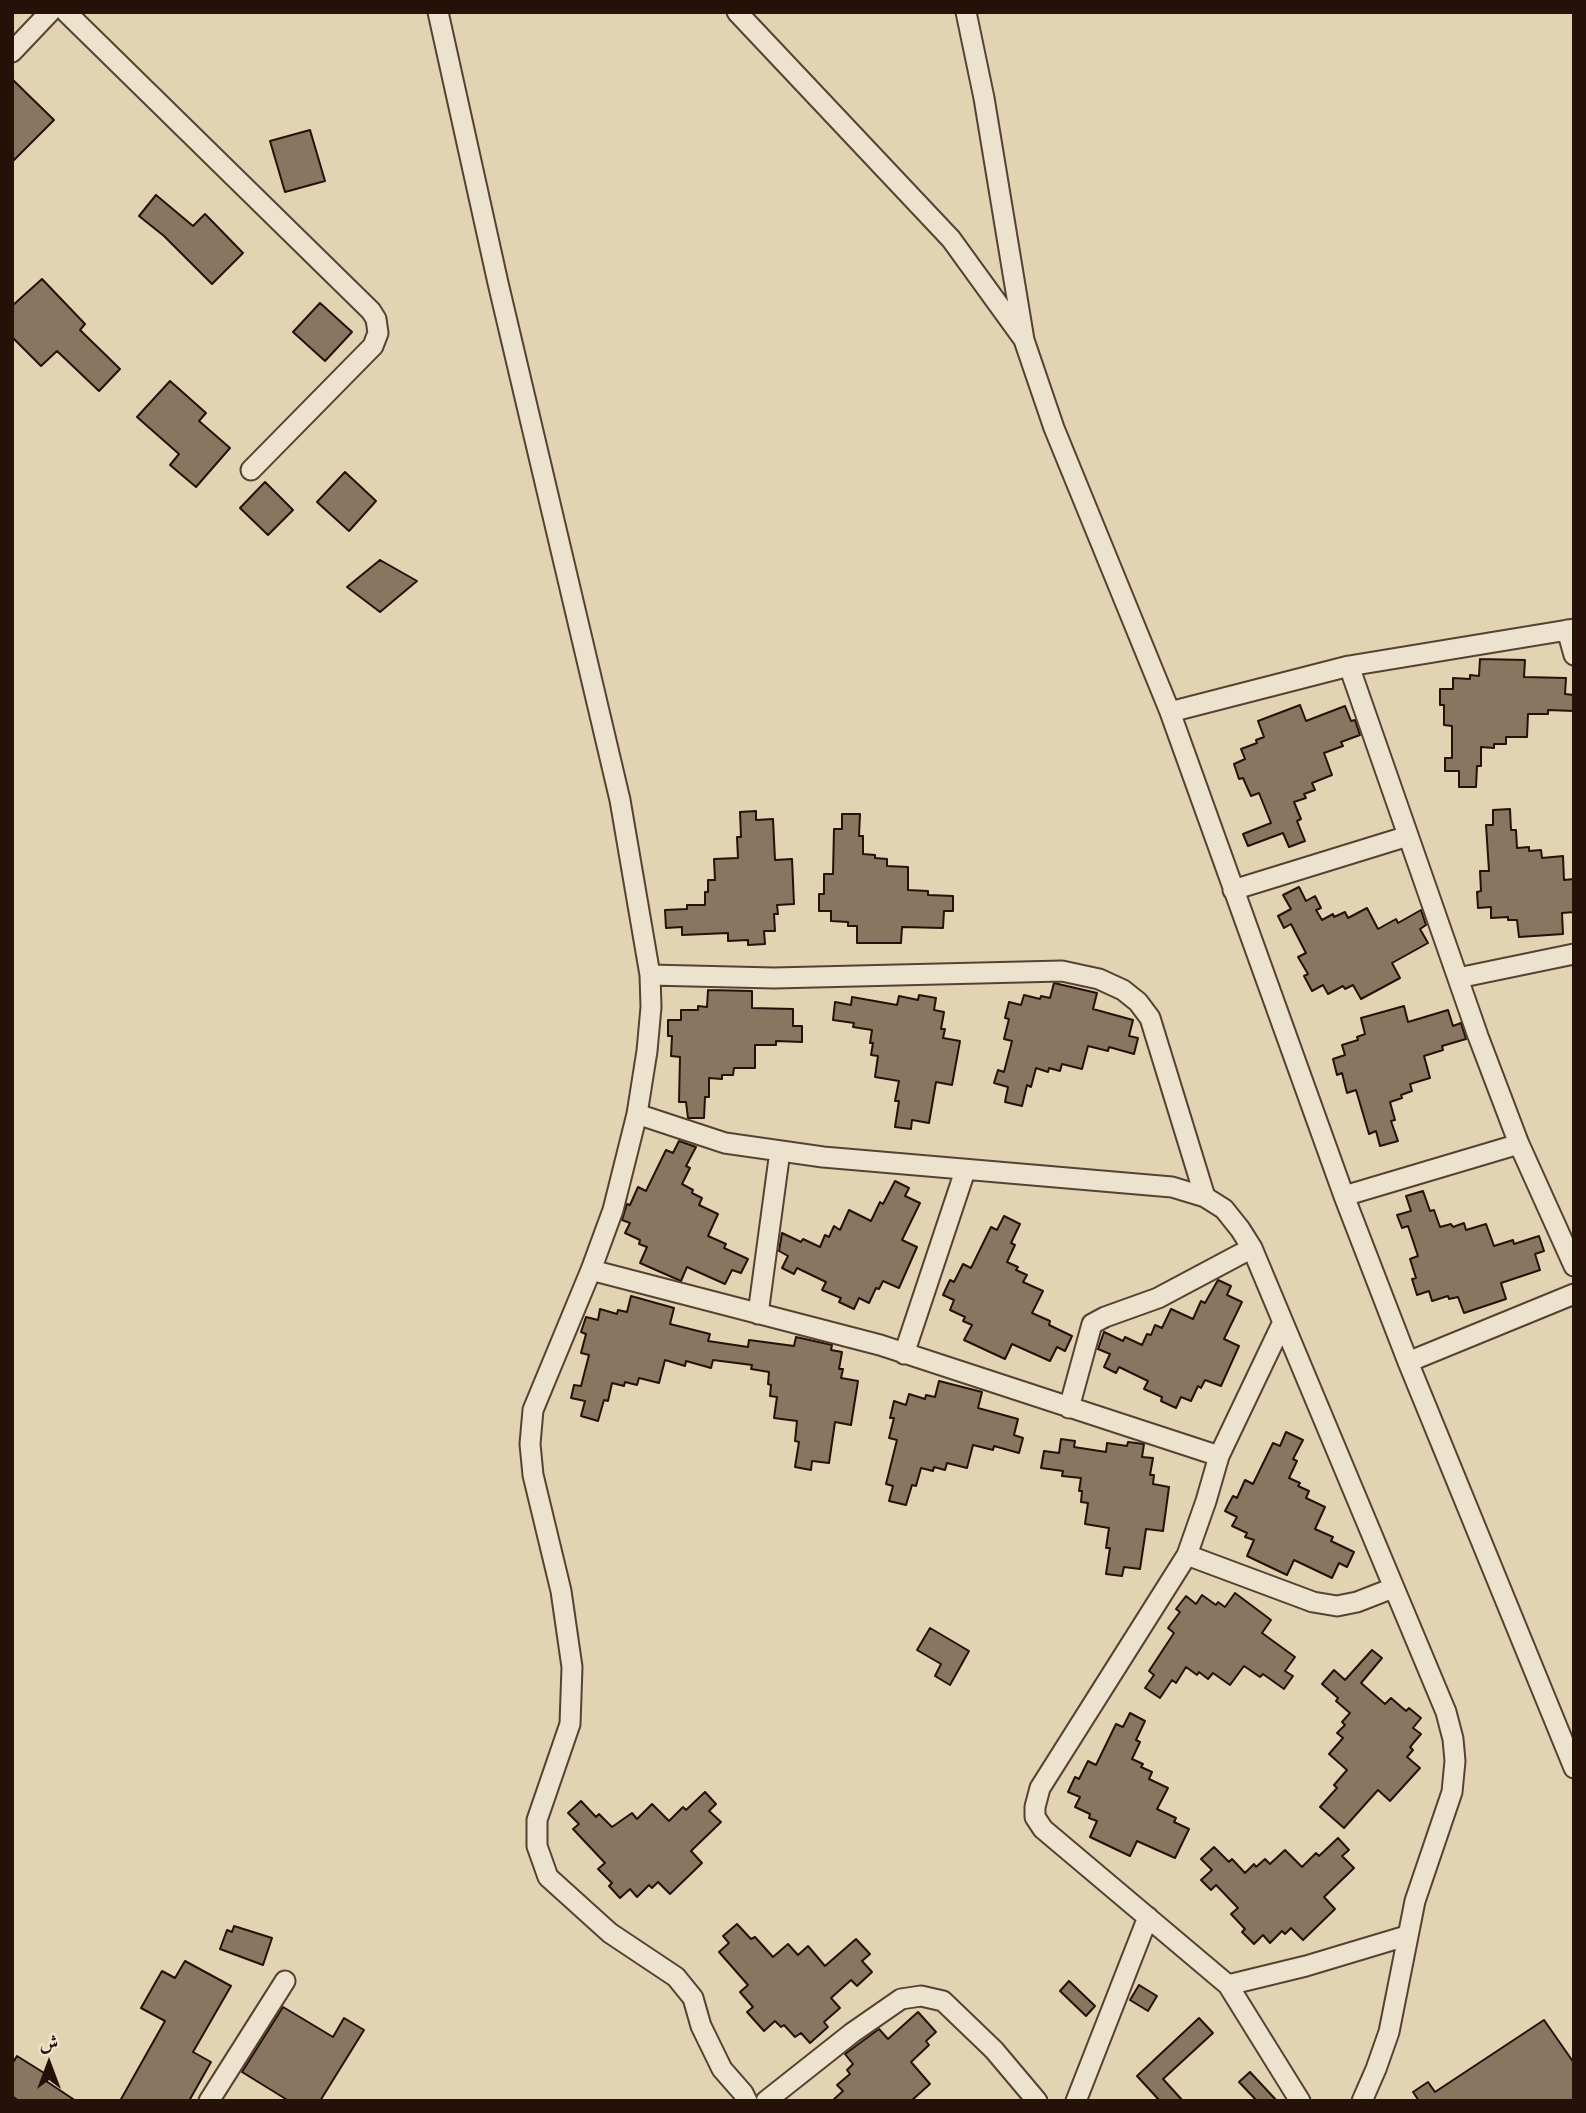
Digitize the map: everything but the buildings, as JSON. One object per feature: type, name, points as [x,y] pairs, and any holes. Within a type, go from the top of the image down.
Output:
[{"type":"street","points":[[12,52],[50,12]]},
{"type":"street","points":[[66,12],[371,311],[376,319],[377,333],[373,346],[251,470]]},
{"type":"street","points":[[439,12],[498,283],[620,800],[650,975],[651,1007],[647,1051],[636,1114],[613,1210],[592,1270],[533,1410],[533,1475],[561,1591],[572,1667],[570,1724],[537,1820],[537,1846],[548,1877],[610,1933],[676,1978],[693,1998],[701,2026],[722,2069],[747,2101]]},
{"type":"street","points":[[737,12],[951,239],[1024,341]]},
{"type":"street","points":[[966,12],[984,98],[1024,341],[1054,428],[1170,712],[1344,1196],[1574,1768]]},
{"type":"street","points":[[1170,712],[1349,666],[1571,629],[1574,655]]},
{"type":"street","points":[[1349,666],[1519,1144],[1574,1266]]},
{"type":"street","points":[[1233,890],[1408,836]]},
{"type":"street","points":[[1458,978],[1574,954]]},
{"type":"street","points":[[650,975],[774,978],[1062,971],[1099,979],[1123,990],[1138,1002],[1150,1018],[1205,1197]]},
{"type":"street","points":[[636,1114],[725,1143],[823,1157],[965,1171],[1172,1187],[1205,1197],[1224,1209],[1252,1248],[1446,1712],[1455,1761],[1452,1793],[1415,1901],[1406,1936],[1389,2032],[1362,2101]]},
{"type":"street","points":[[1344,1196],[1519,1144]]},
{"type":"street","points":[[758,1314],[780,1151]]},
{"type":"street","points":[[904,1354],[965,1171]]},
{"type":"street","points":[[1069,1408],[1092,1324],[1158,1298],[1252,1248]]},
{"type":"street","points":[[592,1270],[904,1354],[1219,1456]]},
{"type":"street","points":[[1409,1362],[1574,1294]]},
{"type":"street","points":[[1282,1324],[1219,1456],[1187,1555],[1040,1788],[1035,1817],[1042,1829],[1228,1985],[1300,2101]]},
{"type":"street","points":[[1187,1555],[1313,1602],[1338,1606],[1357,1602],[1393,1588]]},
{"type":"street","points":[[1076,2101],[1148,1917]]},
{"type":"street","points":[[1228,1985],[1306,1966],[1406,1936]]},
{"type":"street","points":[[209,2101],[285,1981]]},
{"type":"street","points":[[766,2101],[852,2033],[901,1999],[921,1996],[943,2001],[994,2050],[1037,2101]]}]
